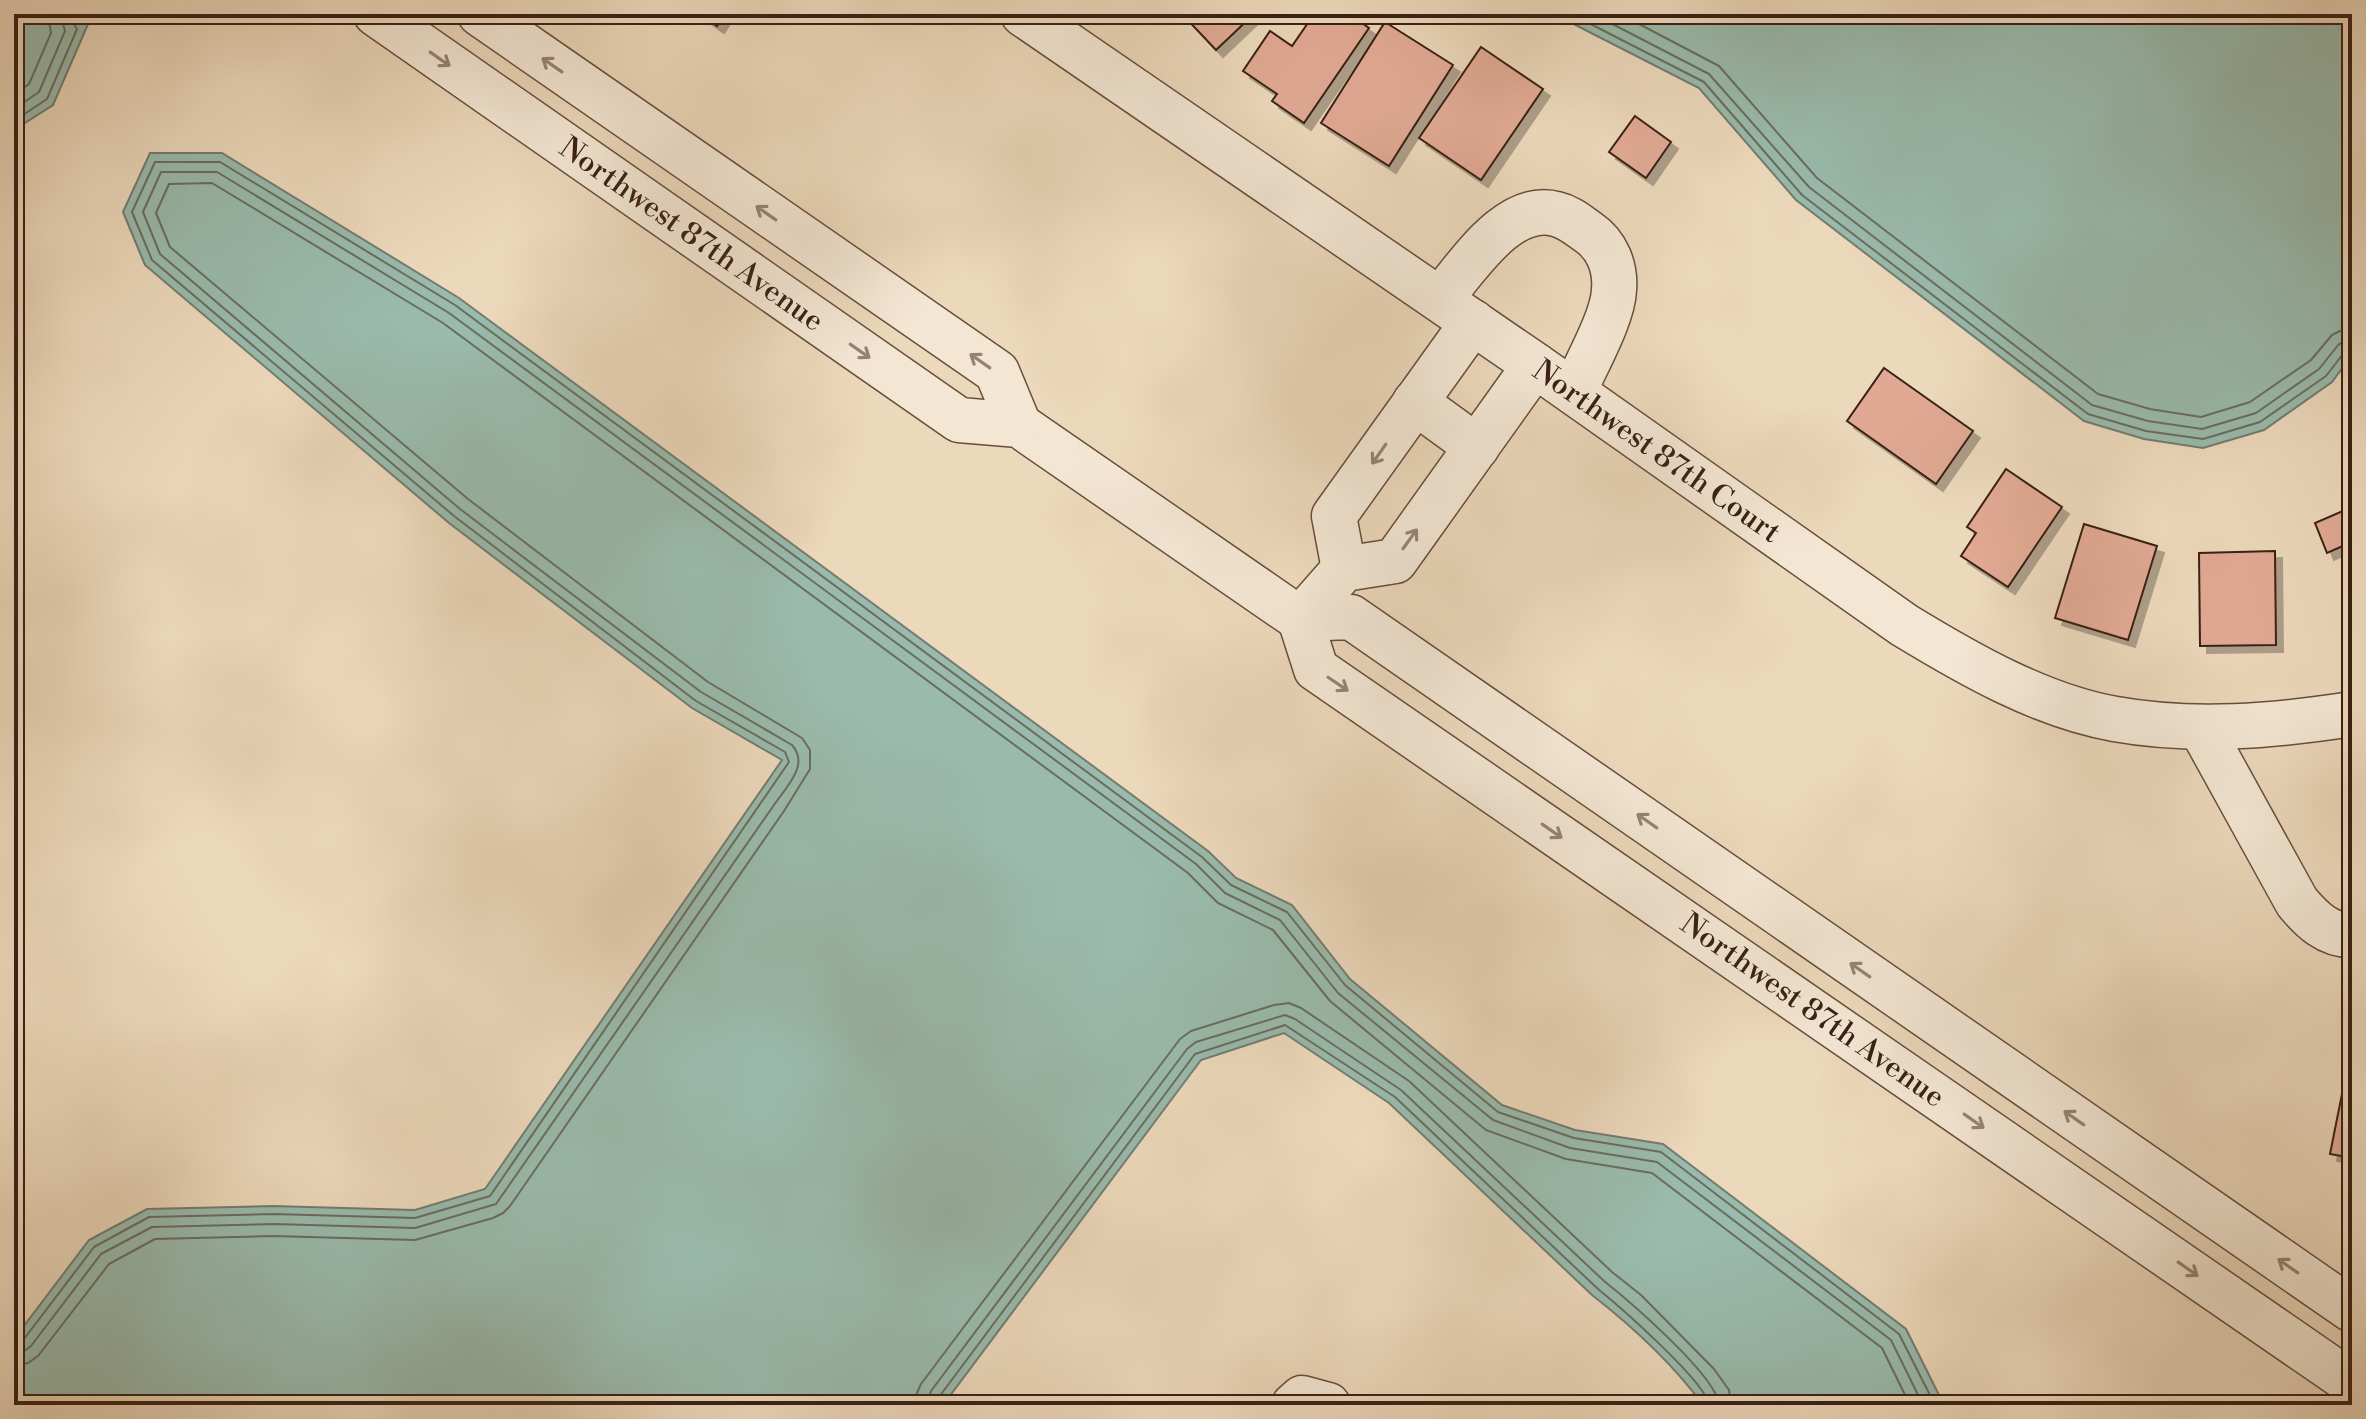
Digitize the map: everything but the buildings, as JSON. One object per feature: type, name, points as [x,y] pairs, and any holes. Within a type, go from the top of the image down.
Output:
[{"type":"street","name":"Northwest 87th Avenue","points":[[376,14],[959,420],[1019,425],[1300,619],[1351,617],[2352,1310]]},
{"type":"street","name":"Northwest 87th Avenue","points":[[480,14],[997,372],[1019,425]]},
{"type":"street","name":"Northwest 87th Court","points":[[1023,14],[1574,392],[1904,625],[1955,656],[2032,693],[2113,719],[2201,728],[2277,724],[2351,714]]},
{"type":"street","points":[[1085,57],[1086,14]]},
{"type":"street","points":[[1344,569],[1334,516],[1415,402],[1456,311],[1499,231],[1519,218],[1538,212],[1556,214],[1573,221],[1594,236],[1607,251],[1613,271],[1614,292],[1607,316],[1574,392]]},
{"type":"street","points":[[1300,619],[1344,569],[1395,561],[1535,365]]},
{"type":"street","points":[[1415,402],[1477,447]]},
{"type":"street","name":"Northwest 87th Avenue","points":[[1300,619],[1316,669],[2352,1383]]},
{"type":"street","points":[[2201,728],[2297,902],[2325,929],[2352,935]]},
{"type":"street","points":[[1294,1405],[1302,1398],[1328,1405]]},
{"type":"water","points":[[14,14],[74,14],[88,24],[53,105],[14,130]]},
{"type":"water","points":[[1554,14],[2352,14],[2352,355],[2332,382],[2264,430],[2203,448],[2144,439],[2084,421],[1796,200],[1699,88]]},
{"type":"water","points":[[150,153],[222,153],[459,298],[1208,851],[1236,878],[1292,905],[1350,979],[1502,1105],[1575,1130],[1663,1144],[1906,1329],[1944,1405],[1703,1405],[1652,1347],[1592,1295],[1389,1103],[1284,1033],[1201,1060],[943,1405],[14,1405],[14,1339],[89,1240],[147,1209],[273,1206],[415,1210],[485,1189],[782,760],[692,708],[449,523],[145,265],[123,212]]}]
